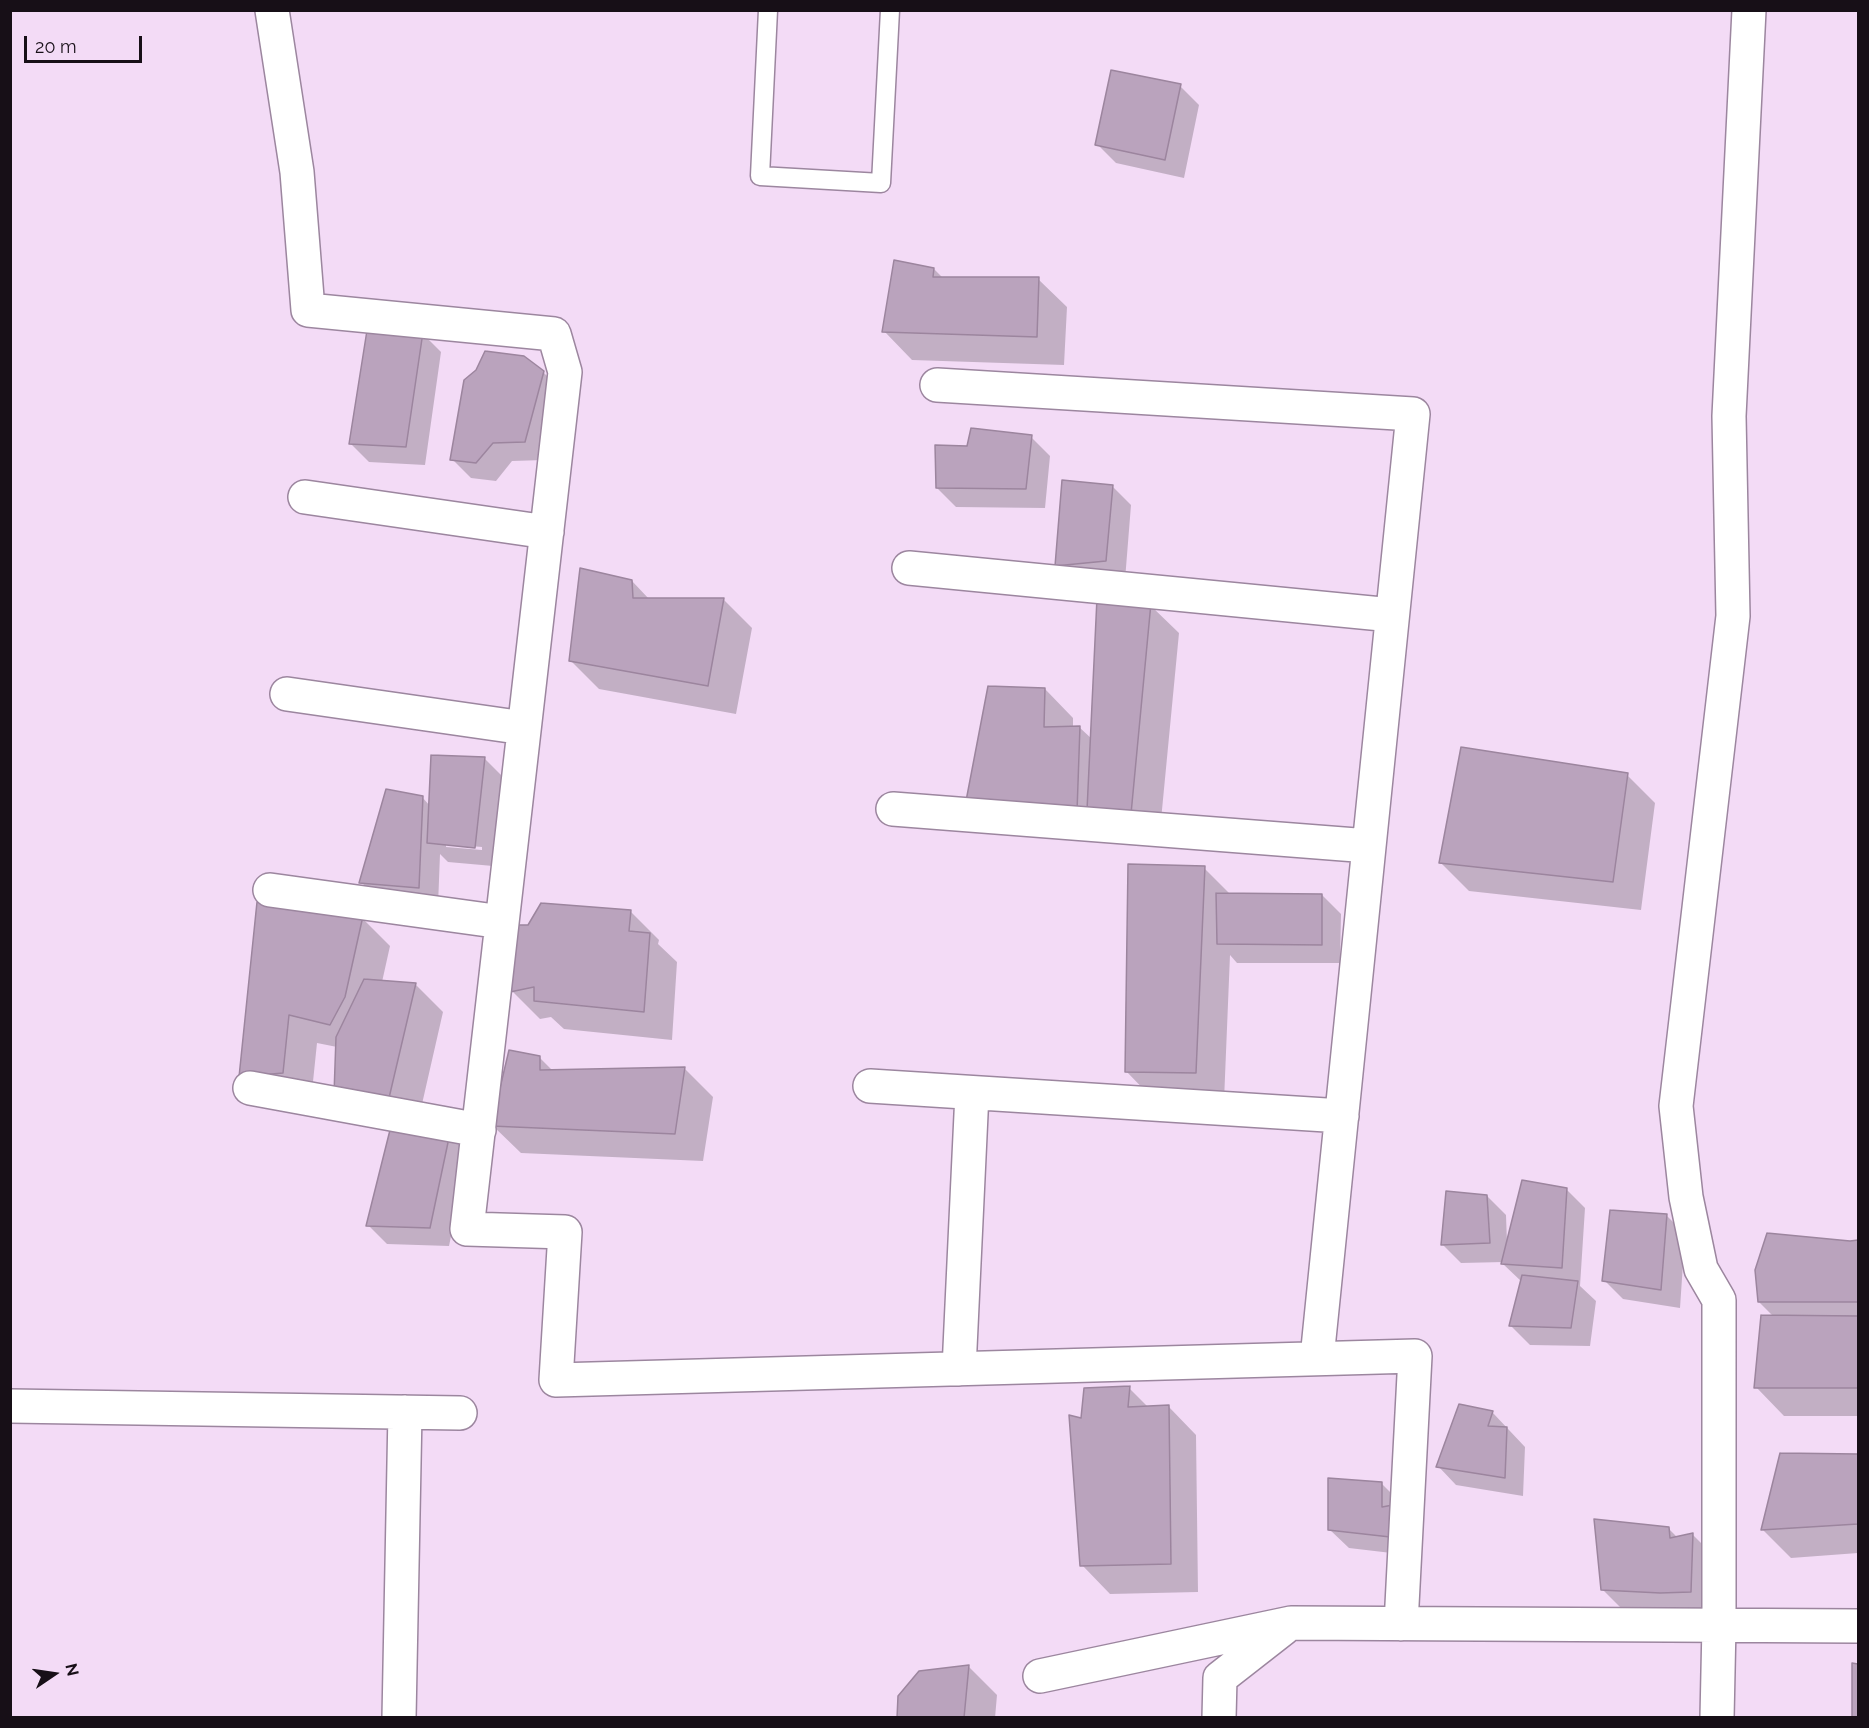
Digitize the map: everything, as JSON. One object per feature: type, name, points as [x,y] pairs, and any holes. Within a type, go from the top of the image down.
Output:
[{"type":"street","points":[[272,10],[297,172],[308,309],[554,334],[565,372],[467,1229],[565,1232],[556,1380],[1415,1356],[1401,1624]]},
{"type":"street","points":[[1717,1718],[1719,1300],[1701,1269],[1686,1197],[1676,1106],[1733,616],[1729,416],[1749,10]]},
{"type":"street","points":[[937,385],[1413,414],[1317,1358]]},
{"type":"street","points":[[305,497],[547,532]]},
{"type":"street","points":[[909,568],[1392,615]]},
{"type":"street","points":[[287,694],[524,728]]},
{"type":"street","points":[[893,809],[1369,846]]},
{"type":"street","points":[[270,890],[502,922]]},
{"type":"street","points":[[870,1086],[1341,1116]]},
{"type":"street","points":[[250,1088],[479,1130]]},
{"type":"street","points":[[959,1369],[972,1093]]},
{"type":"street","points":[[10,1406],[460,1413]]},
{"type":"street","points":[[399,1718],[405,1412]]},
{"type":"street","points":[[1040,1676],[1291,1623],[1858,1626]]},
{"type":"street","points":[[1219,1718],[1220,1678],[1291,1623]]},
{"type":"lane","points":[[768,10],[760,176],[881,183],[890,10]]},
{"type":"building","points":[[1111,70],[1181,84],[1165,160],[1095,145]]},
{"type":"building","points":[[894,260],[934,268],[933,277],[1039,277],[1037,337],[882,332]]},
{"type":"building","points":[[368,324],[423,332],[406,447],[349,444]]},
{"type":"building","points":[[485,351],[524,356],[544,371],[525,442],[493,443],[476,463],[450,460],[464,380],[476,370]]},
{"type":"building","points":[[971,428],[1032,435],[1026,489],[936,488],[935,445],[967,446]]},
{"type":"building","points":[[1062,480],[1113,485],[1106,561],[1055,566]]},
{"type":"building","points":[[580,568],[632,580],[633,598],[724,598],[708,686],[569,661]]},
{"type":"building","points":[[1097,598],[1151,603],[1131,814],[1087,810]]},
{"type":"building","points":[[988,686],[1045,688],[1044,727],[1080,726],[1077,812],[966,801]]},
{"type":"building","points":[[1461,747],[1628,773],[1613,882],[1439,863]]},
{"type":"building","points":[[431,755],[485,757],[475,848],[427,843]]},
{"type":"building","points":[[386,789],[423,796],[419,888],[359,883]]},
{"type":"building","points":[[1128,864],[1205,866],[1196,1073],[1125,1072]]},
{"type":"building","points":[[1216,893],[1322,894],[1322,945],[1217,944]]},
{"type":"building","points":[[257,902],[363,916],[345,997],[330,1025],[289,1015],[283,1073],[239,1077]]},
{"type":"building","points":[[541,903],[631,910],[629,931],[650,933],[644,1012],[534,1001],[534,987],[510,992],[513,925],[528,925]]},
{"type":"building","points":[[364,979],[416,983],[389,1098],[334,1094],[336,1037]]},
{"type":"building","points":[[509,1050],[540,1056],[540,1070],[685,1067],[675,1134],[491,1126]]},
{"type":"building","points":[[391,1126],[450,1133],[430,1228],[366,1226]]},
{"type":"building","points":[[1522,1180],[1567,1188],[1562,1268],[1501,1264]]},
{"type":"building","points":[[1446,1191],[1487,1195],[1490,1243],[1441,1245]]},
{"type":"building","points":[[1610,1210],[1667,1214],[1661,1290],[1602,1281]]},
{"type":"building","points":[[1767,1233],[1858,1240],[1858,1302],[1758,1302],[1755,1270]]},
{"type":"building","points":[[1522,1275],[1578,1281],[1571,1328],[1509,1326]]},
{"type":"building","points":[[1761,1315],[1858,1316],[1858,1388],[1754,1388]]},
{"type":"building","points":[[1130,1386],[1128,1407],[1169,1405],[1171,1564],[1080,1566],[1069,1415],[1081,1418],[1084,1388]]},
{"type":"building","points":[[1459,1404],[1493,1411],[1488,1426],[1507,1427],[1505,1478],[1436,1467]]},
{"type":"building","points":[[1780,1453],[1858,1454],[1858,1524],[1761,1530]]},
{"type":"building","points":[[1328,1478],[1382,1482],[1382,1507],[1398,1504],[1399,1538],[1328,1530]]},
{"type":"building","points":[[1594,1519],[1669,1527],[1670,1538],[1693,1533],[1691,1592],[1601,1590]]},
{"type":"building","points":[[1852,1663],[1858,1664],[1858,1718],[1852,1718]]},
{"type":"building","points":[[969,1665],[964,1718],[897,1718],[898,1696],[919,1671]]}]
